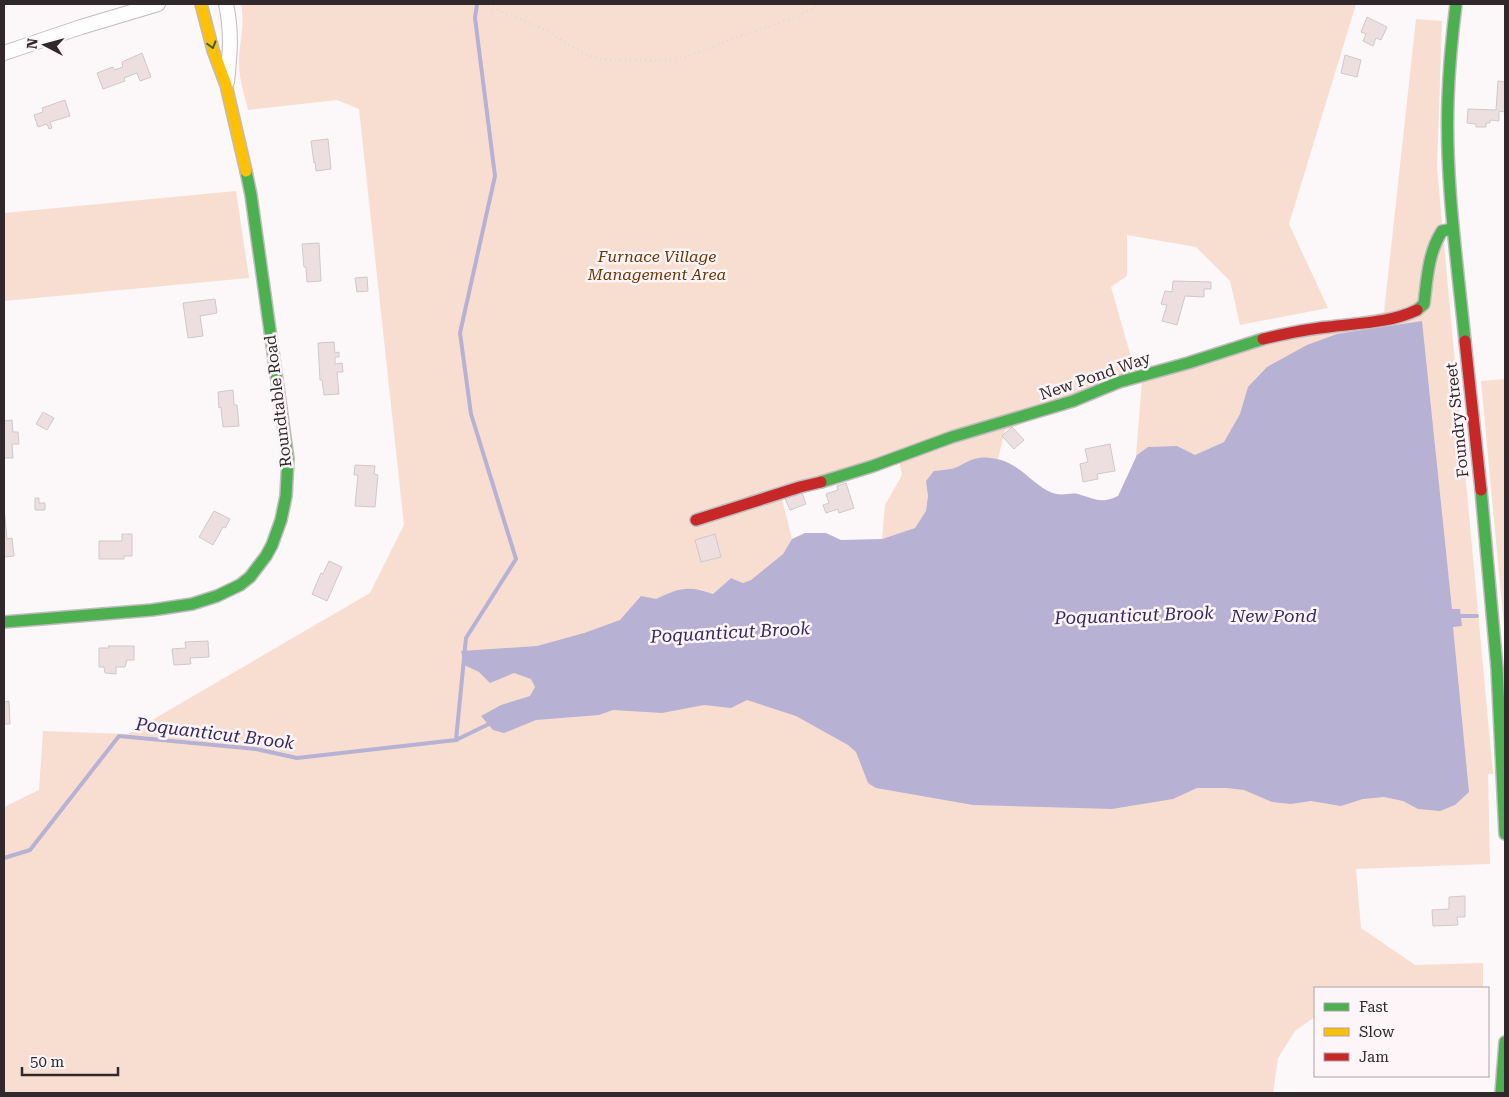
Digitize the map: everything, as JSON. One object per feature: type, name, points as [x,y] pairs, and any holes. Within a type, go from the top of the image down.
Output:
[{"type":"main road","name":"Roundtable Road","points":[[4,622],[157,610],[208,600],[231,591],[244,580],[267,554],[284,510],[288,459],[251,195],[226,86],[213,50],[201,4]]},
{"type":"main road","name":"Foundry Street","points":[[1456,4],[1449,57],[1446,150],[1452,229],[1470,381],[1488,567],[1500,708],[1505,834]]},
{"type":"main road","name":"New Pond Way","points":[[696,520],[800,486],[821,482],[873,466],[952,437],[1073,402],[1120,382],[1264,339],[1316,328],[1407,315],[1418,310],[1424,304],[1430,258],[1436,240],[1442,231],[1452,229]]},
{"type":"main road","points":[[1501,1093],[1505,1042]]},
{"type":"street","points":[[4,53],[158,4]]},
{"type":"street","name":"Roundtable Road","points":[[226,4],[231,32],[231,47],[226,86]]},
{"type":"path","points":[[483,4],[545,30],[586,55],[599,59],[665,61],[686,57],[799,16],[818,4]]},
{"type":"green space","name":"Furnace Village Management Area","points":[[241,4],[1356,4],[1289,224],[1328,308],[1240,325],[1230,281],[1196,247],[1127,235],[1127,276],[1111,287],[1135,371],[1384,312],[1416,19],[1442,21],[1437,168],[1493,774],[1488,774],[1490,864],[1356,869],[1361,928],[1415,965],[1483,963],[1483,987],[1314,987],[1314,1018],[1295,1031],[1278,1058],[1273,1093],[4,1093],[4,807],[39,790],[43,731],[128,734],[370,593],[404,525],[359,109],[337,100],[248,110],[239,72],[242,26]],"holes":[[[1142,381],[1123,616],[984,458],[998,459],[1005,430]],[[899,461],[902,475],[885,505],[882,539],[912,529],[654,671],[699,589],[713,594],[731,578],[743,583],[751,580],[783,554],[792,539],[782,499]]]},
{"type":"green space","points":[[236,191],[249,278],[4,301],[4,213]]},
{"type":"green space","points":[[1505,379],[1505,637],[1481,381]]},
{"type":"water","name":"New Pond","points":[[1422,321],[1452,609],[1460,609],[1462,626],[1453,627],[1469,792],[1455,805],[1440,811],[1418,809],[1403,801],[1384,797],[1363,799],[1341,806],[1311,801],[1291,804],[1272,802],[1244,790],[1197,788],[1173,799],[1112,809],[973,805],[876,788],[868,783],[856,752],[848,745],[796,716],[747,700],[731,708],[704,705],[662,713],[613,710],[599,715],[536,720],[504,733],[493,730],[481,716],[501,705],[530,696],[535,687],[531,679],[514,673],[490,683],[479,672],[464,665],[461,651],[537,646],[584,633],[620,620],[641,596],[656,599],[671,592],[684,589],[697,589],[713,594],[731,578],[743,583],[751,580],[783,554],[792,539],[805,533],[826,533],[841,540],[882,539],[915,528],[926,511],[928,496],[926,481],[934,471],[954,468],[976,458],[997,459],[1011,464],[1053,493],[1078,494],[1098,500],[1107,500],[1118,496],[1137,455],[1148,447],[1177,446],[1195,455],[1224,442],[1240,414],[1248,387],[1267,367],[1307,345],[1337,334]]},
{"type":"building","points":[[1367,17],[1387,27],[1381,40],[1376,38],[1373,46],[1363,41],[1366,34],[1361,32]]},
{"type":"building","points":[[142,53],[151,77],[140,81],[137,73],[124,78],[125,81],[103,89],[97,73],[113,67],[114,70],[123,67],[122,62]]},
{"type":"building","points":[[1345,55],[1361,60],[1357,77],[1341,73]]},
{"type":"building","points":[[1498,81],[1505,82],[1505,112],[1499,111],[1499,121],[1490,120],[1490,123],[1486,123],[1486,127],[1476,127],[1476,124],[1467,123],[1468,109],[1496,110]]},
{"type":"building","points":[[65,100],[70,116],[50,122],[52,128],[49,129],[47,124],[38,127],[34,115],[43,112],[42,108]]},
{"type":"building","points":[[328,139],[331,169],[316,171],[311,141]]},
{"type":"building","points":[[319,243],[321,281],[307,282],[302,244]]},
{"type":"building","points":[[367,277],[368,291],[357,292],[355,278]]},
{"type":"building","points":[[1173,281],[1211,282],[1211,289],[1204,289],[1204,297],[1185,296],[1177,325],[1162,321],[1167,305],[1161,304],[1165,291],[1172,292]]},
{"type":"building","points":[[215,299],[217,313],[200,316],[203,336],[188,338],[183,303]]},
{"type":"building","points":[[334,342],[335,353],[339,352],[339,357],[335,357],[335,364],[342,363],[343,372],[337,372],[339,394],[324,395],[322,380],[320,380],[318,343]]},
{"type":"building","points":[[233,390],[239,426],[223,427],[218,392]]},
{"type":"building","points":[[43,412],[54,418],[47,430],[36,424]]},
{"type":"building","points":[[12,420],[13,432],[18,432],[19,444],[12,444],[13,458],[4,458],[4,421]]},
{"type":"building","points":[[1012,427],[1024,440],[1014,449],[1002,436]]},
{"type":"building","points":[[1110,444],[1115,471],[1097,474],[1098,479],[1083,482],[1080,464],[1088,462],[1085,449]]},
{"type":"building","points":[[355,465],[375,466],[374,474],[378,475],[375,507],[355,506],[358,475],[354,475]]},
{"type":"building","points":[[846,483],[854,508],[839,513],[838,509],[826,513],[823,505],[829,503],[826,494],[838,490],[837,486]]},
{"type":"building","points":[[801,490],[806,504],[790,510],[784,496]]},
{"type":"building","points":[[35,498],[39,498],[39,503],[45,503],[45,510],[35,510]]},
{"type":"building","points":[[4,507],[7,539],[12,538],[14,556],[4,557]]},
{"type":"building","points":[[214,511],[230,519],[213,545],[199,537]]},
{"type":"building","points":[[122,534],[132,534],[132,556],[124,556],[124,559],[99,559],[99,541],[122,541]]},
{"type":"building","points":[[715,534],[721,557],[701,562],[695,540]]},
{"type":"building","points":[[329,561],[342,567],[327,601],[312,594],[321,573],[323,574]]},
{"type":"building","points":[[208,641],[209,657],[190,658],[191,664],[174,665],[172,649],[186,648],[185,642]]},
{"type":"building","points":[[108,646],[134,646],[134,660],[127,660],[125,667],[116,667],[116,674],[105,673],[104,667],[99,667],[99,648],[109,648]]},
{"type":"building","points":[[9,701],[10,724],[4,724],[4,702]]},
{"type":"building","points":[[1465,896],[1465,917],[1457,917],[1458,925],[1433,926],[1432,910],[1449,909],[1449,897]]},
{"type":"waterway","points":[[456,740],[466,638],[516,559],[471,414],[460,333],[495,176],[475,18],[477,4]]},
{"type":"waterway","name":"Poquanticut Brook","points":[[1457,616],[1477,616]]},
{"type":"waterway","name":"Poquanticut Brook","points":[[4,858],[30,850],[119,736],[256,749],[297,758],[456,740],[493,722]]},
{"type":"traffic: fast","points":[[1456,4],[1448,87],[1448,159],[1452,220],[1465,341]]},
{"type":"traffic: fast","points":[[4,622],[152,610],[192,604],[217,596],[240,585],[250,577],[272,545],[281,520],[286,496],[288,459],[246,171]]},
{"type":"traffic: fast","points":[[1417,310],[1424,304],[1429,266],[1437,239],[1442,231],[1452,229]]},
{"type":"traffic: fast","points":[[821,482],[873,466],[952,437],[1073,401],[1119,382],[1188,363],[1263,339]]},
{"type":"traffic: fast","points":[[1481,490],[1497,668],[1505,834]]},
{"type":"traffic: fast","points":[[1501,1093],[1505,1042]]},
{"type":"traffic: slow","points":[[201,4],[213,50],[226,85],[246,171]]},
{"type":"traffic: jam","points":[[1263,339],[1312,329],[1396,318],[1417,310]]},
{"type":"traffic: jam","points":[[1465,341],[1481,490]]},
{"type":"traffic: jam","points":[[696,520],[821,482]]}]
